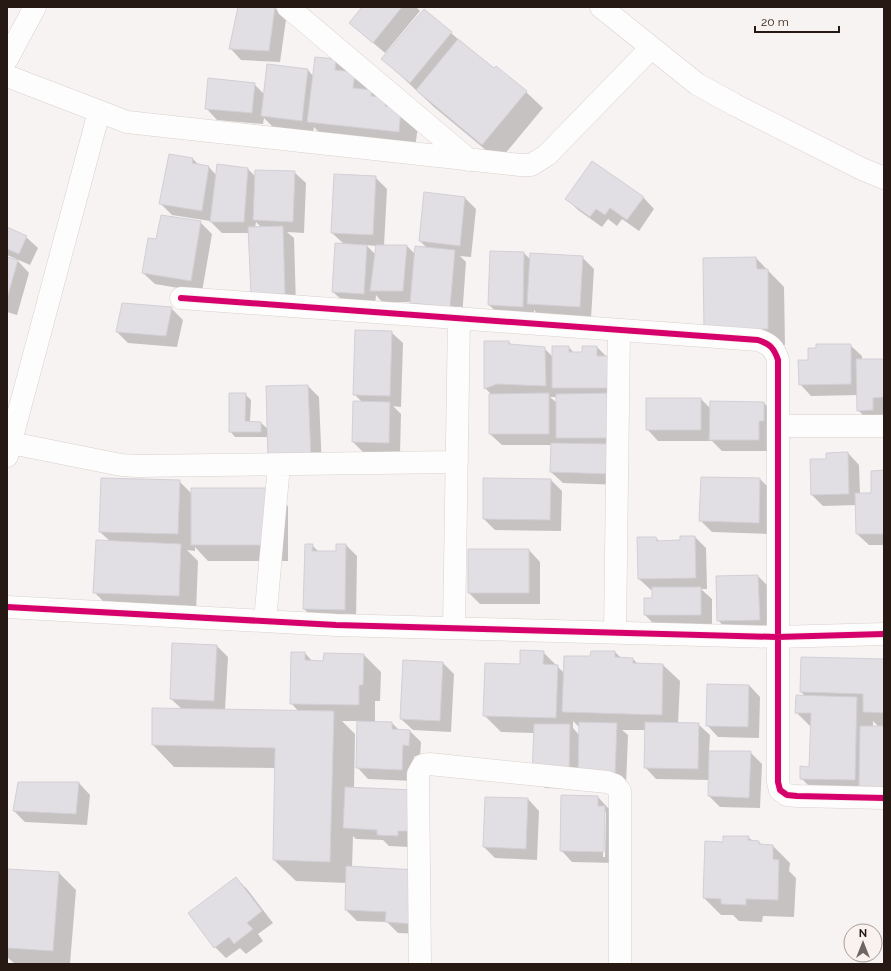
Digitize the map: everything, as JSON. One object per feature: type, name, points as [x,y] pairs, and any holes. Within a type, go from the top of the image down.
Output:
[{"type":"street","points":[[7,60],[35,7]]},
{"type":"street","points":[[288,7],[469,160]]},
{"type":"street","points":[[601,7],[697,84],[735,106],[862,169],[884,178]]},
{"type":"street","points":[[7,76],[127,122],[520,166],[539,161],[651,48]]},
{"type":"street","points":[[99,112],[9,450],[137,466],[457,462]]},
{"type":"street","points":[[180,298],[758,340],[769,344],[775,351],[778,360],[777,637],[778,782],[780,790],[787,795],[796,796],[884,798]]},
{"type":"street","points":[[454,628],[459,318]]},
{"type":"street","points":[[614,632],[619,330]]},
{"type":"street","points":[[778,426],[884,426]]},
{"type":"street","points":[[265,621],[279,464]]},
{"type":"street","points":[[7,607],[336,625],[777,637],[884,634]]},
{"type":"street","points":[[420,964],[418,774],[423,765],[429,764],[607,782],[615,785],[620,792],[620,964]]},
{"type":"building","points":[[238,7],[275,7],[269,51],[229,49]]},
{"type":"building","points":[[362,7],[402,7],[373,43],[349,23]]},
{"type":"building","points":[[424,9],[452,32],[410,83],[381,59]]},
{"type":"building","points":[[458,39],[494,68],[496,66],[527,91],[482,145],[416,90]]},
{"type":"building","points":[[315,57],[336,59],[335,70],[355,72],[353,88],[372,90],[371,96],[386,98],[385,106],[401,108],[399,132],[307,122]]},
{"type":"building","points":[[267,64],[308,69],[302,121],[261,116]]},
{"type":"building","points":[[208,78],[255,83],[252,113],[205,109]]},
{"type":"building","points":[[169,154],[193,158],[192,163],[209,166],[202,211],[159,204]]},
{"type":"building","points":[[592,161],[644,197],[627,220],[610,208],[605,215],[596,209],[590,217],[565,199]]},
{"type":"building","points":[[217,164],[248,168],[244,222],[210,222]]},
{"type":"building","points":[[255,170],[295,171],[293,222],[253,220]]},
{"type":"building","points":[[334,174],[376,176],[373,235],[331,233]]},
{"type":"building","points":[[424,192],[465,197],[460,246],[419,241]]},
{"type":"building","points":[[161,215],[201,221],[191,281],[142,273],[148,238],[156,239]]},
{"type":"building","points":[[283,226],[285,294],[251,295],[248,227]]},
{"type":"building","points":[[7,227],[27,236],[19,254],[7,249]]},
{"type":"building","points":[[335,243],[367,245],[364,294],[332,292]]},
{"type":"building","points":[[376,245],[407,245],[403,291],[370,291]]},
{"type":"building","points":[[415,246],[455,250],[450,307],[410,303]]},
{"type":"building","points":[[490,251],[524,252],[523,307],[488,305]]},
{"type":"building","points":[[530,253],[583,256],[580,307],[527,304]]},
{"type":"building","points":[[7,257],[18,260],[7,299]]},
{"type":"building","points":[[756,257],[757,269],[768,269],[768,329],[704,330],[703,258]]},
{"type":"building","points":[[122,303],[172,307],[166,336],[116,332]]},
{"type":"building","points":[[355,330],[392,331],[390,396],[353,395]]},
{"type":"building","points":[[484,341],[509,341],[509,344],[545,347],[546,386],[497,384],[484,389]]},
{"type":"building","points":[[816,344],[851,344],[851,384],[799,385],[798,360],[808,360],[808,348],[816,348]]},
{"type":"building","points":[[552,346],[569,346],[569,352],[582,352],[582,346],[597,346],[597,356],[614,356],[614,388],[552,388]]},
{"type":"building","points":[[856,359],[884,359],[884,397],[873,398],[873,410],[857,411]]},
{"type":"building","points":[[308,385],[311,459],[268,461],[266,386]]},
{"type":"building","points":[[229,393],[246,393],[245,421],[261,422],[261,432],[229,432]]},
{"type":"building","points":[[549,393],[549,434],[489,434],[489,394]]},
{"type":"building","points":[[612,393],[613,438],[556,438],[556,394]]},
{"type":"building","points":[[646,398],[701,398],[701,430],[646,430]]},
{"type":"building","points":[[353,401],[390,402],[389,443],[352,442]]},
{"type":"building","points":[[710,401],[764,402],[764,421],[759,421],[759,440],[709,440]]},
{"type":"building","points":[[551,443],[611,444],[611,474],[550,472]]},
{"type":"building","points":[[848,452],[849,494],[811,495],[810,459],[826,459],[826,453]]},
{"type":"building","points":[[884,470],[884,534],[856,534],[855,493],[871,493],[871,471]]},
{"type":"building","points":[[701,477],[760,478],[759,523],[699,521]]},
{"type":"building","points":[[101,478],[180,480],[178,534],[99,532]]},
{"type":"building","points":[[483,478],[551,479],[550,520],[483,519]]},
{"type":"building","points":[[191,488],[272,488],[272,545],[191,545]]},
{"type":"building","points":[[680,536],[695,536],[696,578],[638,579],[637,537],[656,537],[657,541],[680,540]]},
{"type":"building","points":[[96,540],[181,544],[179,596],[93,593]]},
{"type":"building","points":[[305,544],[313,544],[312,551],[336,551],[336,544],[346,544],[345,610],[303,609]]},
{"type":"building","points":[[468,549],[529,549],[529,593],[468,593]]},
{"type":"building","points":[[758,575],[760,620],[717,621],[716,576]]},
{"type":"building","points":[[652,587],[701,587],[701,615],[644,615],[644,598],[652,598]]},
{"type":"building","points":[[172,643],[217,645],[214,701],[170,699]]},
{"type":"building","points":[[520,650],[544,651],[543,664],[558,665],[556,718],[483,716],[485,663],[520,664]]},
{"type":"building","points":[[591,651],[615,651],[615,657],[633,658],[633,663],[663,664],[662,715],[562,712],[564,656],[590,656]]},
{"type":"building","points":[[291,652],[305,652],[305,660],[323,661],[324,653],[364,654],[363,685],[359,685],[359,705],[290,704]]},
{"type":"building","points":[[801,657],[884,659],[884,713],[863,712],[863,694],[800,692]]},
{"type":"building","points":[[403,660],[443,662],[440,721],[400,719]]},
{"type":"building","points":[[707,684],[749,685],[748,727],[706,726]]},
{"type":"building","points":[[796,695],[857,697],[855,780],[800,779],[800,766],[809,767],[811,713],[795,713]]},
{"type":"building","points":[[152,708],[334,711],[330,862],[273,860],[275,748],[152,745]]},
{"type":"building","points":[[357,721],[392,722],[392,729],[410,730],[409,746],[403,745],[402,770],[356,768]]},
{"type":"building","points":[[579,722],[617,723],[615,775],[578,773]]},
{"type":"building","points":[[645,722],[699,723],[698,769],[644,768]]},
{"type":"building","points":[[534,724],[570,724],[569,778],[532,777]]},
{"type":"building","points":[[860,726],[884,726],[884,787],[859,786]]},
{"type":"building","points":[[709,751],[751,751],[749,798],[708,796]]},
{"type":"building","points":[[18,782],[79,782],[76,814],[13,811]]},
{"type":"building","points":[[345,787],[413,790],[411,831],[398,831],[398,836],[377,835],[377,830],[343,828]]},
{"type":"building","points":[[561,795],[598,796],[598,806],[605,806],[604,852],[560,851]]},
{"type":"building","points":[[485,797],[528,798],[526,849],[483,847]]},
{"type":"building","points":[[723,836],[749,836],[748,840],[759,841],[759,844],[773,845],[773,859],[779,860],[778,900],[746,899],[746,905],[721,904],[721,899],[703,898],[705,841],[723,842]]},
{"type":"building","points":[[346,866],[417,870],[414,924],[385,922],[386,912],[345,910]]},
{"type":"building","points":[[7,869],[59,872],[53,951],[7,948]]},
{"type":"building","points":[[236,877],[262,911],[247,923],[253,929],[234,944],[229,937],[214,948],[188,913]]},
{"type":"cycle path","points":[[181,298],[758,340],[769,345],[775,352],[778,360],[778,782],[780,790],[787,795],[797,796],[884,798]]},
{"type":"cycle path","points":[[7,607],[336,625],[777,637],[884,634]]}]
